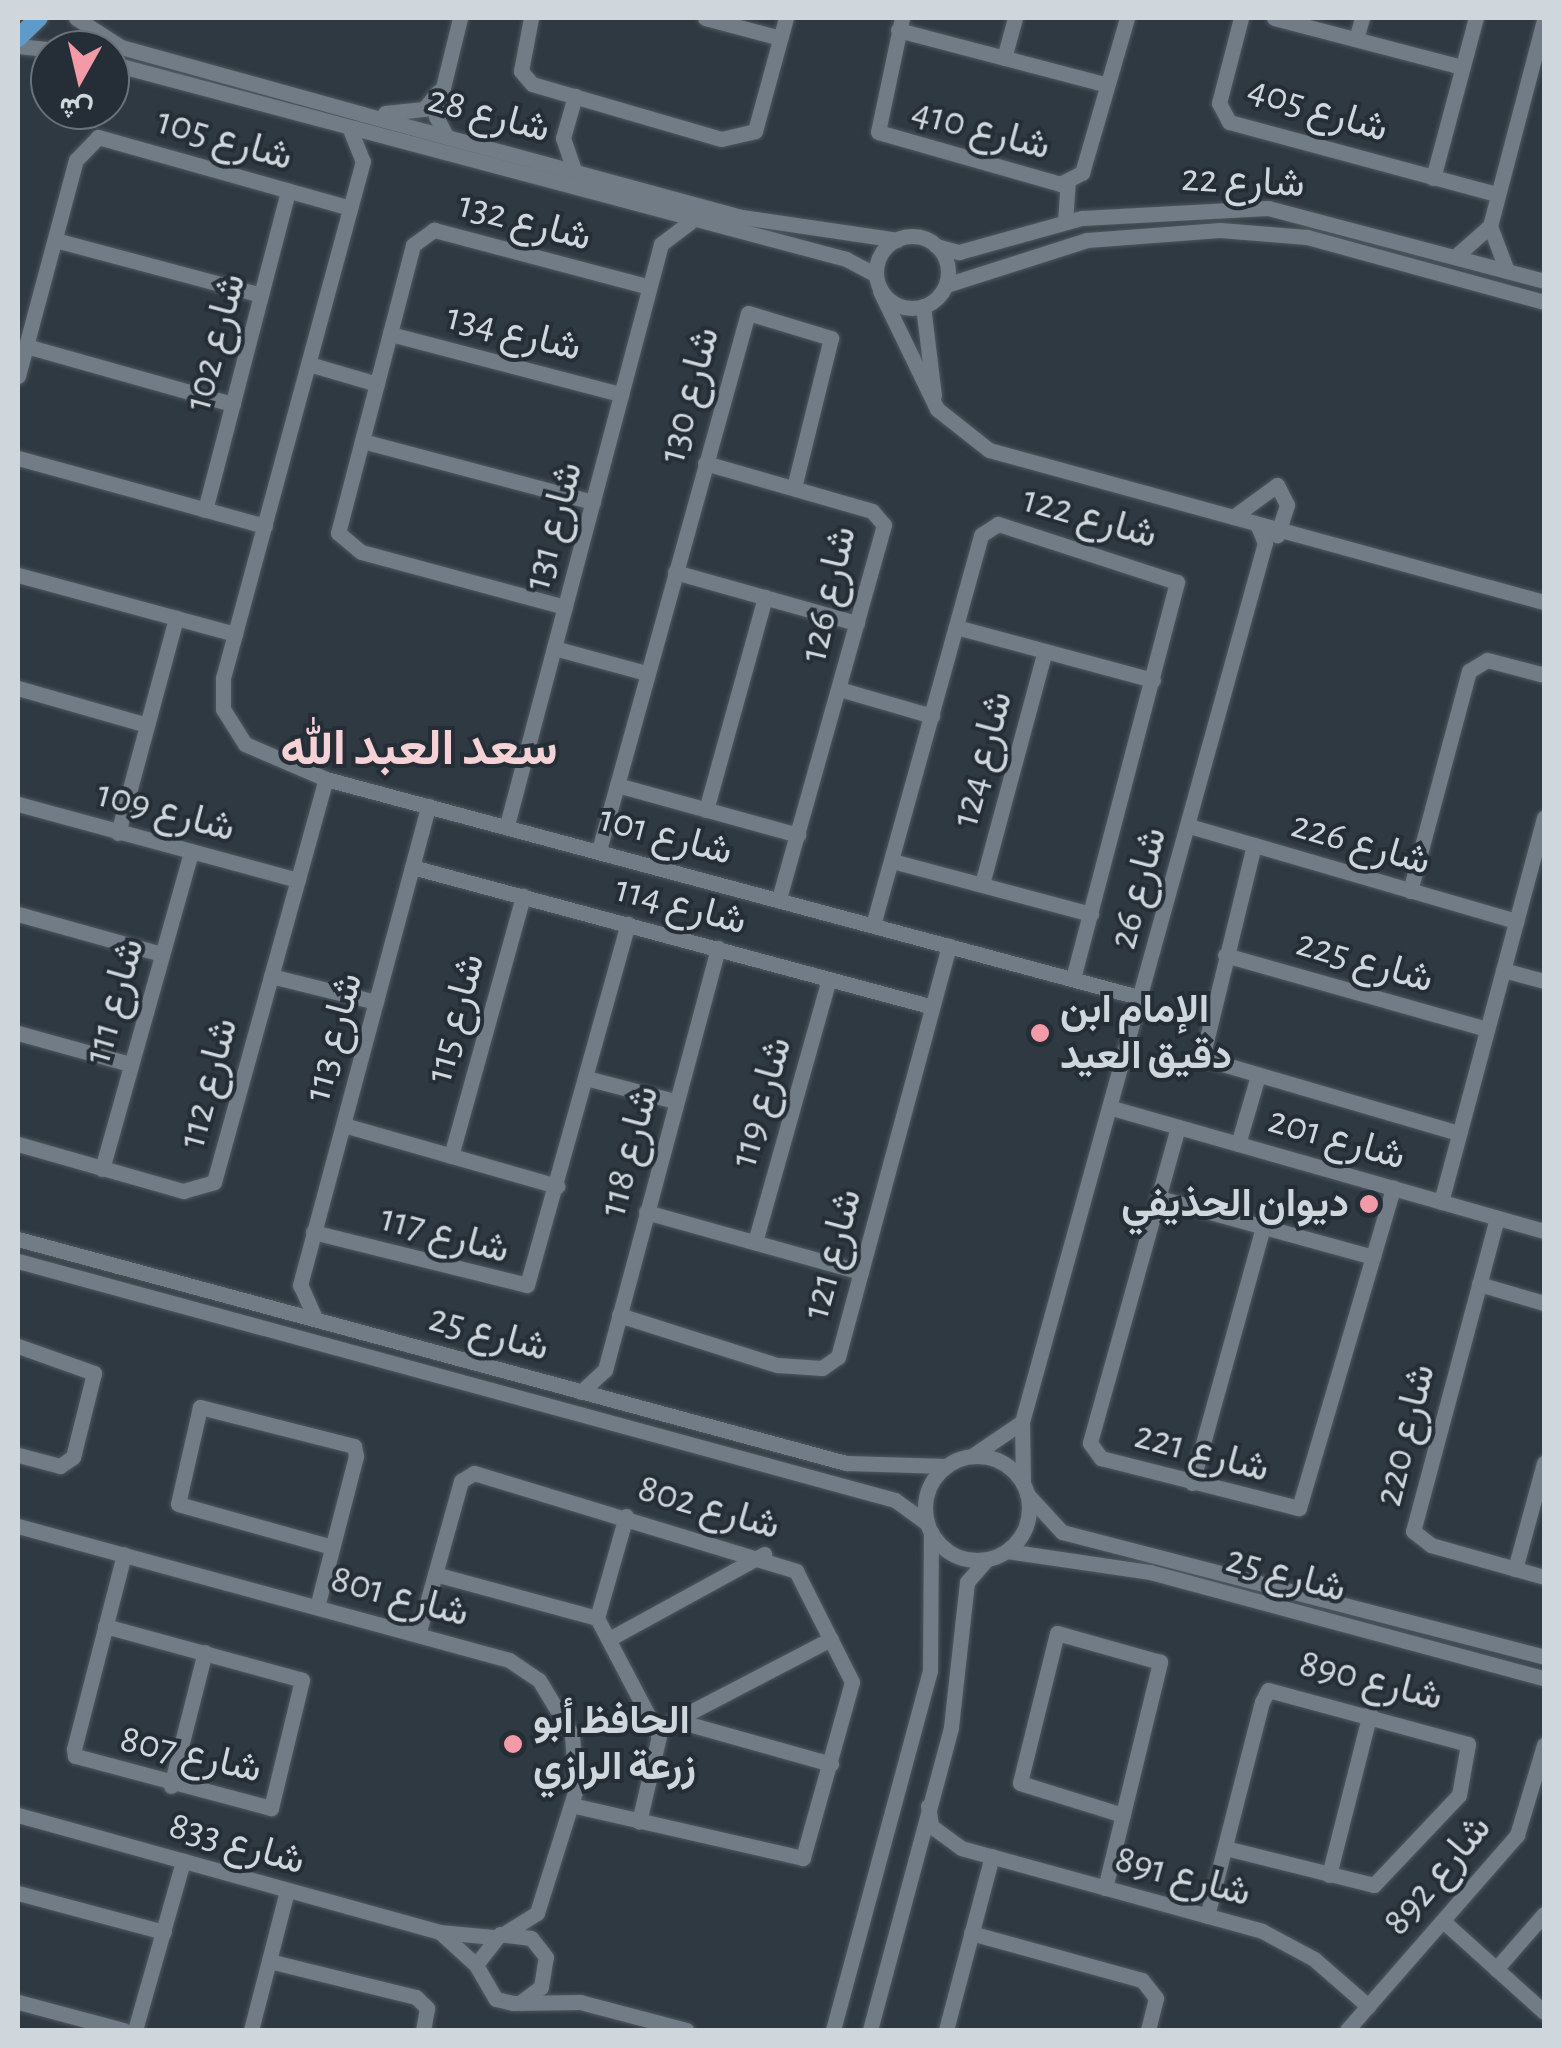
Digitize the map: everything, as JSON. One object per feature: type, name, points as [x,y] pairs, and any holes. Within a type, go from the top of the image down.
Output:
[{"type":"main road","points":[[18,38],[39,18]]},
{"type":"street","name":"شارع 28","points":[[76,18],[121,47],[362,114],[804,231],[896,240]]},
{"type":"street","points":[[445,134],[440,88],[460,18]]},
{"type":"street","points":[[531,18],[521,71],[532,84],[740,138],[755,131],[786,18]]},
{"type":"street","points":[[705,18],[780,38]]},
{"type":"street","points":[[1004,58],[1016,18]]},
{"type":"street","name":"شارع 410","points":[[900,24],[878,132],[1068,184],[1082,174],[1126,18]]},
{"type":"street","name":"شارع 405","points":[[1242,18],[1218,103],[1230,122],[1496,194]]},
{"type":"street","points":[[1274,18],[1462,68]]},
{"type":"street","points":[[1356,39],[1362,18]]},
{"type":"street","name":"شارع 405","points":[[1432,178],[1476,18]]},
{"type":"street","points":[[1507,270],[1490,226],[1544,20]]},
{"type":"street","points":[[900,24],[1004,58],[1107,84]]},
{"type":"street","name":"شارع 28","points":[[130,69],[351,132],[642,208],[878,283]]},
{"type":"street","points":[[362,114],[414,112],[440,88]]},
{"type":"street","points":[[574,170],[563,138],[575,96]]},
{"type":"street","points":[[351,132],[363,160],[394,142]]},
{"type":"street","name":"شارع 105","points":[[18,376],[76,160],[98,137],[350,208]]},
{"type":"street","points":[[530,158],[563,138]]},
{"type":"street","name":"شارع 101","points":[[363,160],[222,689],[232,729],[260,756],[326,779],[1142,998]]},
{"type":"street","points":[[1065,222],[1068,184]]},
{"type":"street","name":"شارع 102","points":[[205,510],[288,191]]},
{"type":"street","points":[[642,208],[661,244],[690,222]]},
{"type":"street","name":"شارع 22","points":[[936,246],[959,252],[1065,222],[1268,208],[1544,281]]},
{"type":"street","points":[[1456,256],[1490,226]]},
{"type":"street","name":"شارع 132","points":[[565,608],[346,544],[338,534],[413,245],[434,230],[649,288]]},
{"type":"street","name":"شارع 22","points":[[946,285],[1087,240],[1220,230],[1307,237],[1544,302]]},
{"type":"street","points":[[54,240],[261,295]]},
{"type":"street","points":[[878,283],[907,308],[923,306],[946,285],[936,246],[896,240],[878,283],[937,409],[989,450],[1544,602]]},
{"type":"street","name":"شارع 131","points":[[506,825],[661,244]]},
{"type":"street","points":[[923,306],[921,347],[937,409]]},
{"type":"street","name":"شارع 130","points":[[599,850],[745,315],[756,313],[832,342],[794,488]]},
{"type":"street","name":"شارع 134","points":[[390,334],[621,394]]},
{"type":"street","points":[[26,346],[233,404]]},
{"type":"street","points":[[308,364],[377,384]]},
{"type":"street","points":[[362,441],[593,502]]},
{"type":"street","points":[[18,458],[264,526]]},
{"type":"street","name":"شارع 126","points":[[705,463],[882,518],[840,689],[780,899]]},
{"type":"street","points":[[1233,517],[1273,483],[1286,497],[1283,531]]},
{"type":"street","name":"شارع 122","points":[[873,925],[981,535],[998,524],[1174,578],[1153,680],[1073,979]]},
{"type":"street","points":[[1256,524],[1265,543],[1283,531]]},
{"type":"street","name":"شارع 26","points":[[1025,1489],[1022,1422],[1112,1108],[1265,543]]},
{"type":"street","points":[[674,572],[857,623]]},
{"type":"street","points":[[18,575],[235,634]]},
{"type":"street","points":[[706,810],[765,598]]},
{"type":"street","points":[[118,832],[176,618]]},
{"type":"street","points":[[956,627],[1153,680]]},
{"type":"street","points":[[554,648],[646,673]]},
{"type":"street","name":"شارع 124","points":[[982,884],[1045,651]]},
{"type":"street","points":[[1410,891],[1468,671],[1487,660],[1544,675]]},
{"type":"street","points":[[18,688],[147,725]]},
{"type":"street","name":"شارع 126","points":[[840,689],[932,716]]},
{"type":"street","name":"شارع 112","points":[[18,1144],[183,1191],[214,1182],[326,779]]},
{"type":"street","points":[[617,785],[798,835]]},
{"type":"street","name":"شارع 109","points":[[18,804],[298,880]]},
{"type":"street","name":"شارع 113","points":[[300,1285],[428,806]]},
{"type":"street","points":[[1441,1202],[1544,818]]},
{"type":"street","name":"شارع 226","points":[[1189,826],[1516,921]]},
{"type":"street","points":[[1254,845],[1224,955],[1202,1058],[1257,1079],[1459,1133]]},
{"type":"street","name":"شارع 111","points":[[102,1168],[191,852]]},
{"type":"street","points":[[892,861],[1090,914]]},
{"type":"street","name":"شارع 114","points":[[412,867],[933,1007]]},
{"type":"street","name":"شارع 115","points":[[450,1156],[523,896]]},
{"type":"street","points":[[18,914],[161,954]]},
{"type":"street","name":"شارع 117","points":[[313,1232],[519,1288],[532,1278],[628,924]]},
{"type":"street","name":"شارع 121","points":[[619,1315],[778,1365],[822,1368],[838,1357],[949,946]]},
{"type":"street","name":"شارع 118","points":[[605,1370],[718,948]]},
{"type":"street","name":"شارع 225","points":[[1224,955],[1487,1029]]},
{"type":"street","points":[[1503,970],[1544,981]]},
{"type":"street","name":"شارع 112","points":[[271,976],[376,1002]]},
{"type":"street","name":"شارع 119","points":[[755,1242],[829,979]]},
{"type":"street","points":[[18,1033],[130,1064]]},
{"type":"street","points":[[586,1078],[675,1101]]},
{"type":"street","points":[[1238,1144],[1257,1079]]},
{"type":"street","name":"شارع 201","points":[[1112,1108],[1544,1231]]},
{"type":"street","points":[[344,1125],[556,1186]]},
{"type":"street","name":"شارع 221","points":[[1178,1127],[1090,1448],[1192,1483],[1299,1508],[1393,1188]]},
{"type":"street","points":[[1159,1198],[1373,1257]]},
{"type":"street","points":[[646,1212],[861,1272]]},
{"type":"street","name":"شارع 220","points":[[1497,1218],[1413,1531],[1422,1542],[1544,1577]]},
{"type":"street","points":[[1192,1483],[1263,1228]]},
{"type":"street","name":"شارع 25","points":[[18,1239],[846,1464],[946,1466]]},
{"type":"street","name":"شارع 25","points":[[18,1261],[896,1500],[929,1528]]},
{"type":"street","points":[[165,1302],[172,1282]]},
{"type":"street","points":[[1479,1284],[1544,1303]]},
{"type":"street","points":[[267,1307],[300,1285],[315,1318]]},
{"type":"street","points":[[18,1346],[94,1373],[73,1458],[60,1466],[18,1455]]},
{"type":"street","points":[[581,1392],[605,1370],[622,1404]]},
{"type":"street","points":[[317,1607],[332,1548],[354,1446],[200,1407],[178,1504],[332,1548]]},
{"type":"street","points":[[833,2028],[930,1671],[928,1492],[946,1466],[971,1456],[1022,1422]]},
{"type":"street","points":[[929,1528],[965,1558],[987,1559],[1007,1551],[1022,1536],[1025,1489],[1001,1462],[971,1456]]},
{"type":"street","points":[[1515,1568],[1544,1463]]},
{"type":"street","name":"شارع 802","points":[[418,1635],[466,1475],[764,1554],[796,1571],[852,1690],[799,1861],[572,1805]]},
{"type":"street","name":"شارع 25","points":[[1025,1489],[1062,1532],[1347,1602],[1544,1659]]},
{"type":"street","points":[[597,1618],[626,1516]]},
{"type":"street","name":"شارع 801","points":[[18,1526],[509,1660],[539,1680],[572,1734],[572,1805],[546,1896],[546,1960]]},
{"type":"street","name":"شارع 25","points":[[1007,1551],[1232,1593],[1544,1678]]},
{"type":"street","name":"شارع 807","points":[[105,1626],[295,1675],[305,1689],[270,1808],[171,1786],[75,1756],[105,1626],[124,1554]]},
{"type":"street","points":[[609,1639],[764,1554]]},
{"type":"street","points":[[870,2030],[951,1727],[966,1582],[987,1559]]},
{"type":"street","points":[[435,1574],[597,1618],[658,1730],[639,1822]]},
{"type":"street","points":[[1232,1593],[1340,1616],[1347,1602]]},
{"type":"street","points":[[1106,1888],[1159,1658],[1057,1633],[1020,1783],[1122,1815]]},
{"type":"street","points":[[658,1730],[831,1639]]},
{"type":"street","points":[[171,1786],[205,1652]]},
{"type":"street","points":[[1544,1659],[1511,1656],[1510,1670],[1544,1692]]},
{"type":"street","name":"شارع 890","points":[[1208,1916],[1265,1693],[1279,1688],[1460,1737],[1470,1764],[1459,1795],[1380,1882],[1329,1874],[1226,1848]]},
{"type":"street","points":[[1329,1874],[1370,1713]]},
{"type":"street","points":[[678,1721],[831,1764]]},
{"type":"street","name":"شارع 892","points":[[1347,2030],[1517,1834],[1543,1755]]},
{"type":"street","points":[[928,1806],[931,1826],[961,1848]]},
{"type":"street","name":"شارع 833","points":[[18,1815],[439,1932],[500,1935]]},
{"type":"street","points":[[916,1861],[929,1850],[961,1848]]},
{"type":"street","name":"شارع 891","points":[[961,1848],[1208,1916],[1288,1944],[1368,2006]]},
{"type":"street","points":[[946,2030],[992,1856]]},
{"type":"street","points":[[135,2030],[182,1861]]},
{"type":"street","points":[[252,2030],[287,1891]]},
{"type":"street","points":[[18,1892],[164,1932]]},
{"type":"street","name":"شارع 801","points":[[500,1935],[529,1923],[546,1896]]},
{"type":"street","points":[[1496,1969],[1538,1930],[1544,1914]]},
{"type":"street","points":[[1442,1921],[1544,2012]]},
{"type":"street","name":"شارع 833","points":[[439,1932],[476,1965]]},
{"type":"street","points":[[971,1933],[1142,1980],[1156,1998],[1148,2030]]},
{"type":"street","points":[[580,2002],[530,1938],[500,1935],[476,1965],[489,1995],[521,2002],[580,2002],[686,2030]]},
{"type":"street","points":[[270,1960],[416,1997],[427,2008],[424,2030]]},
{"type":"street","points":[[521,2002],[541,1988],[546,1960]]},
{"type":"street","points":[[18,2002],[123,2030]]},
{"type":"place","name":"الإمام ابن دقيق العيد","points":[[1040,1033]]},
{"type":"place","name":"ديوان الحذيفي","points":[[1369,1204]]},
{"type":"place","name":"الحافظ أبو زرعة الرازي","points":[[513,1744]]},
{"type":"district","name":"سعد العبد الله","points":[[419,750]]}]
